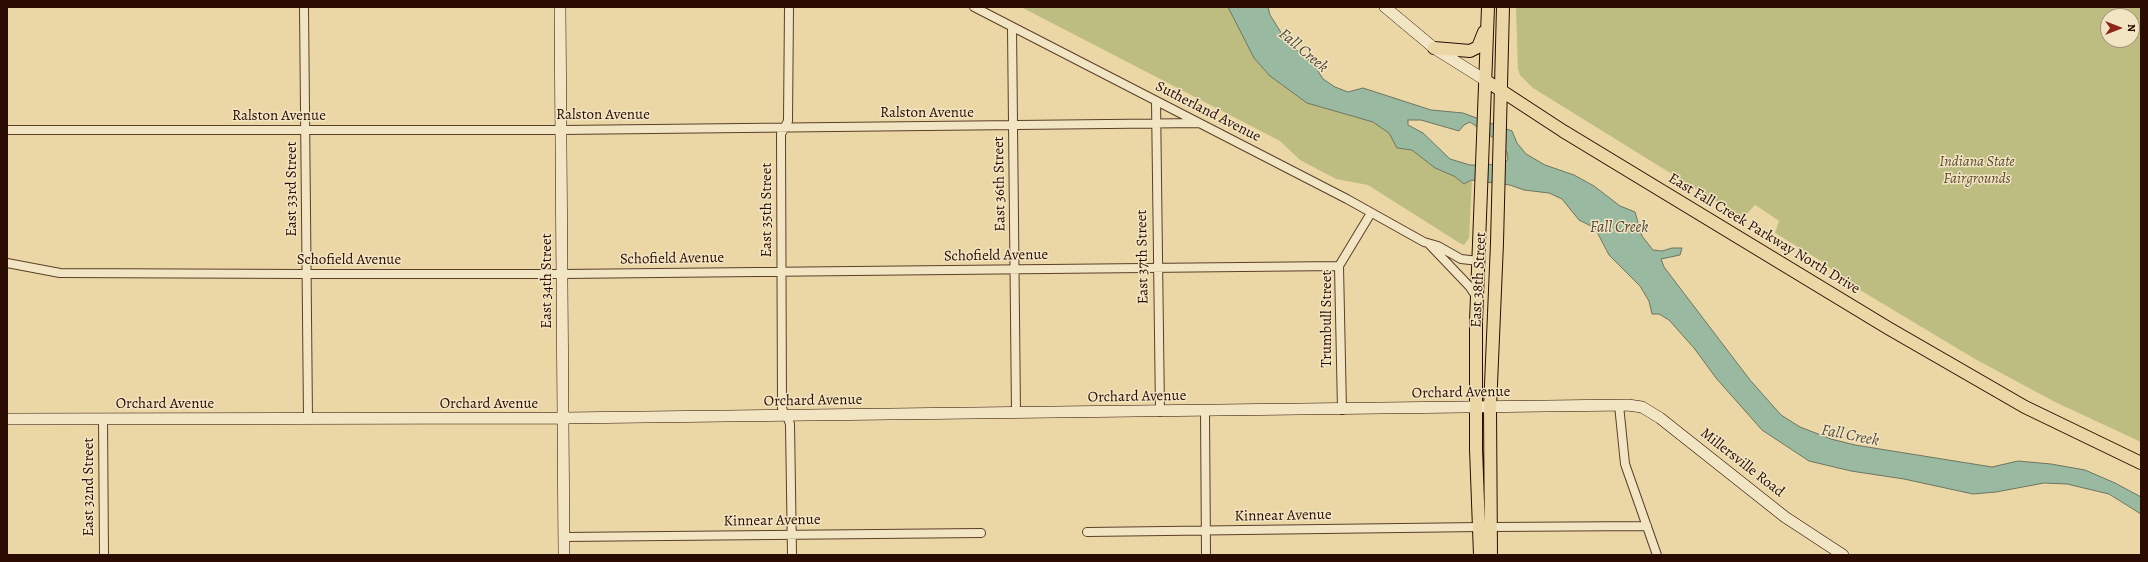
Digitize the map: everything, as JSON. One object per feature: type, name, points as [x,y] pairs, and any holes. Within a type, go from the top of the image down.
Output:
[{"type":"main road","name":"East 38th Street","points":[[1480,555],[1486,527],[1497,243],[1503,7]]},
{"type":"main road","points":[[1434,48],[1466,52],[1478,47],[1484,35],[1488,11]]},
{"type":"main road","name":"East 38th Street","points":[[1488,11],[1477,298],[1476,449],[1486,527],[1492,555]]},
{"type":"main road","name":"East Fall Creek Parkway North Drive","points":[[1485,80],[1563,131],[1895,332],[2026,407],[2141,463]]},
{"type":"street","name":"East 33rd Street","points":[[304,7],[308,419]]},
{"type":"street","name":"East 34th Street","points":[[560,7],[564,555]]},
{"type":"street","name":"East 35th Street","points":[[789,7],[788,121],[780,134],[782,408],[790,424],[792,555]]},
{"type":"street","name":"Sutherland Avenue","points":[[974,7],[1429,244],[1438,246],[1461,259],[1479,261]]},
{"type":"street","name":"East Fall Creek Parkway North Drive","points":[[1385,7],[1434,48],[1485,80]]},
{"type":"street","name":"East 36th Street","points":[[1012,26],[1016,413]]},
{"type":"street","name":"East 37th Street","points":[[1156,101],[1160,412]]},
{"type":"street","name":"Ralston Avenue","points":[[7,130],[561,130],[1199,123]]},
{"type":"street","name":"Trumbull Street","points":[[1342,410],[1339,266],[1371,213]]},
{"type":"street","name":"Sutherland Avenue","points":[[1429,244],[1470,287],[1477,298]]},
{"type":"street","name":"Schofield Avenue","points":[[7,263],[60,273],[306,274],[562,274],[1339,266]]},
{"type":"street","name":"Orchard Avenue","points":[[7,419],[562,418],[1342,410],[1619,405]]},
{"type":"street","points":[[1619,405],[1626,464],[1657,555]]},
{"type":"street","name":"Millersville Road","points":[[1619,405],[1635,406],[1655,414],[1785,517],[1843,555]]},
{"type":"street","points":[[1205,411],[1206,555]]},
{"type":"street","name":"East 32nd Street","points":[[103,419],[104,555]]},
{"type":"street","name":"Kinnear Avenue","points":[[1087,532],[1647,526]]},
{"type":"street","name":"Kinnear Avenue","points":[[563,537],[981,533]]},
{"type":"green space","points":[[1021,7],[1228,7],[1254,58],[1270,76],[1307,103],[1373,122],[1389,133],[1397,148],[1412,150],[1435,168],[1454,176],[1464,184],[1472,180],[1469,238],[1464,245],[1458,242],[1368,185],[1336,179],[1300,160],[1280,141]]},
{"type":"green space","name":"Indiana State Fairgrounds","points":[[1516,7],[2141,7],[2141,442],[2055,402],[1975,359],[1840,278],[1826,264],[1775,233],[1779,221],[1760,208],[1755,205],[1743,218],[1533,88],[1520,75],[1518,69]]},
{"type":"water","name":"Fall Creek","points":[[1228,7],[1268,7],[1270,15],[1287,42],[1313,63],[1323,79],[1335,87],[1348,92],[1363,88],[1431,110],[1463,113],[1512,131],[1517,143],[1526,154],[1545,165],[1574,175],[1594,186],[1620,206],[1635,212],[1642,236],[1653,250],[1662,251],[1672,248],[1682,248],[1680,255],[1661,259],[1664,267],[1750,380],[1781,415],[1800,427],[1831,439],[1855,445],[1992,467],[2018,461],[2051,464],[2085,470],[2115,483],[2141,497],[2141,514],[2109,494],[2067,484],[2044,483],[1996,492],[1973,494],[1904,479],[1851,471],[1809,461],[1762,430],[1716,378],[1694,348],[1669,320],[1659,314],[1652,314],[1649,301],[1640,286],[1609,255],[1595,228],[1579,220],[1562,199],[1549,193],[1524,190],[1510,185],[1471,180],[1464,184],[1454,176],[1435,168],[1412,150],[1397,148],[1389,133],[1373,122],[1307,103],[1270,76],[1254,58]],"holes":[[[1408,120],[1421,120],[1459,131],[1464,125],[1470,122],[1498,141],[1501,147],[1507,152],[1508,159],[1505,163],[1485,165],[1470,165],[1450,159],[1423,133],[1408,125]]]}]
